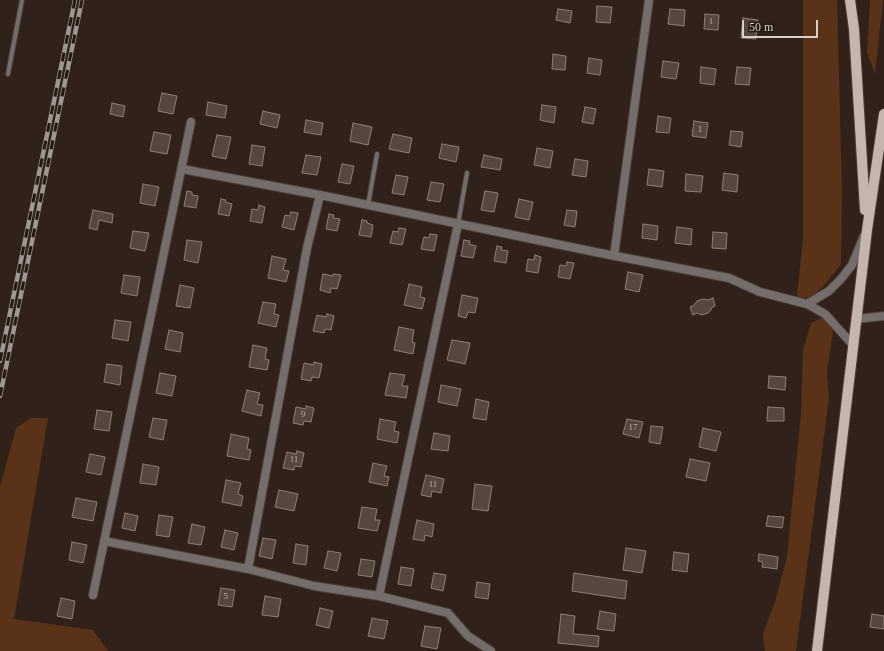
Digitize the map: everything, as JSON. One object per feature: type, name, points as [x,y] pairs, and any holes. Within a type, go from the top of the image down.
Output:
[{"type":"main road","points":[[850,0],[854,29],[867,230]]},
{"type":"main road","points":[[817,651],[856,318],[884,114]]},
{"type":"street","points":[[614,256],[649,0]]},
{"type":"street","points":[[93,595],[191,122]]},
{"type":"street","points":[[182,169],[320,195],[614,256],[729,278],[760,292],[807,304],[825,314],[853,345]]},
{"type":"street","points":[[248,570],[307,248],[320,195]]},
{"type":"street","points":[[379,596],[458,224]]},
{"type":"street","points":[[807,304],[829,291],[842,279],[852,265],[867,230]]},
{"type":"street","points":[[856,318],[884,316]]},
{"type":"street","points":[[104,541],[248,570],[314,586],[379,596],[448,613],[468,636],[491,651]]},
{"type":"lane","points":[[8,74],[22,0]]},
{"type":"lane","points":[[368,205],[377,154]]},
{"type":"lane","points":[[458,224],[467,173]]},
{"type":"shaded area","points":[[803,0],[837,0],[842,190],[841,264],[822,288],[810,297],[804,298],[797,296],[803,239]]},
{"type":"shaded area","points":[[870,0],[883,0],[875,74],[867,52]]},
{"type":"shaded area","points":[[822,318],[832,324],[833,332],[827,371],[829,398],[796,651],[765,651],[763,634],[775,602],[787,556],[801,414],[803,350],[811,323]]},
{"type":"shaded area","points":[[31,418],[48,418],[14,619],[93,630],[108,651],[0,651],[0,487],[16,428]]},
{"type":"building","points":[[597,6],[612,7],[610,23],[596,22]]},
{"type":"building","points":[[558,9],[572,11],[570,23],[556,20]]},
{"type":"building","points":[[670,9],[685,10],[684,26],[668,24]]},
{"type":"building","points":[[705,14],[719,15],[718,30],[704,29]]},
{"type":"building","points":[[743,18],[758,20],[756,39],[741,38]]},
{"type":"building","points":[[553,54],[566,56],[565,70],[552,69]]},
{"type":"building","points":[[589,58],[602,60],[600,75],[587,73]]},
{"type":"building","points":[[663,61],[679,63],[676,79],[661,77]]},
{"type":"building","points":[[701,67],[716,69],[714,85],[700,83]]},
{"type":"building","points":[[737,67],[751,68],[749,85],[735,84]]},
{"type":"building","points":[[162,93],[177,96],[173,114],[158,111]]},
{"type":"building","points":[[208,102],[227,106],[225,118],[206,115]]},
{"type":"building","points":[[112,103],[125,106],[123,117],[110,114]]},
{"type":"building","points":[[542,105],[556,107],[554,123],[540,120]]},
{"type":"building","points":[[585,107],[596,109],[593,124],[582,122]]},
{"type":"building","points":[[263,111],[280,115],[277,128],[260,124]]},
{"type":"building","points":[[658,116],[671,118],[669,133],[656,132]]},
{"type":"building","points":[[306,120],[323,123],[321,135],[304,132]]},
{"type":"building","points":[[694,121],[708,123],[706,138],[692,136]]},
{"type":"building","points":[[353,123],[372,127],[368,145],[350,141]]},
{"type":"building","points":[[731,131],[743,132],[741,147],[729,145]]},
{"type":"building","points":[[154,132],[171,135],[167,154],[150,151]]},
{"type":"building","points":[[393,134],[412,138],[409,153],[389,149]]},
{"type":"building","points":[[217,135],[231,137],[226,159],[212,156]]},
{"type":"building","points":[[442,144],[459,147],[456,162],[439,158]]},
{"type":"building","points":[[252,145],[265,147],[262,166],[249,164]]},
{"type":"building","points":[[537,148],[553,151],[550,168],[534,165]]},
{"type":"building","points":[[306,155],[321,157],[317,175],[302,173]]},
{"type":"building","points":[[484,155],[502,159],[500,170],[481,167]]},
{"type":"building","points":[[575,159],[588,161],[586,177],[572,175]]},
{"type":"building","points":[[342,164],[354,166],[350,184],[338,182]]},
{"type":"building","points":[[649,169],[664,171],[662,187],[647,185]]},
{"type":"building","points":[[724,173],[738,175],[737,192],[722,190]]},
{"type":"building","points":[[686,174],[703,176],[701,192],[685,191]]},
{"type":"building","points":[[396,175],[408,177],[404,195],[392,193]]},
{"type":"building","points":[[431,182],[444,184],[440,202],[427,200]]},
{"type":"building","points":[[143,184],[159,187],[155,206],[140,203]]},
{"type":"building","points":[[187,191],[192,192],[192,195],[198,196],[196,208],[184,206]]},
{"type":"building","points":[[485,191],[498,193],[494,212],[481,210]]},
{"type":"building","points":[[221,199],[232,204],[229,216],[218,214]]},
{"type":"building","points":[[519,199],[533,202],[529,220],[515,217]]},
{"type":"building","points":[[259,205],[265,207],[262,223],[250,221],[252,209],[258,210]]},
{"type":"building","points":[[93,210],[113,214],[112,223],[99,220],[97,230],[89,228]]},
{"type":"building","points":[[567,210],[577,211],[575,227],[564,225]]},
{"type":"building","points":[[291,212],[298,213],[294,230],[282,227],[285,215],[290,216]]},
{"type":"building","points":[[329,214],[334,215],[333,218],[340,219],[337,231],[326,229]]},
{"type":"building","points":[[362,220],[373,225],[371,237],[359,235]]},
{"type":"building","points":[[643,224],[658,226],[657,240],[642,238]]},
{"type":"building","points":[[677,227],[692,229],[691,245],[675,243]]},
{"type":"building","points":[[399,228],[406,229],[402,245],[390,243],[393,231],[398,232]]},
{"type":"building","points":[[133,231],[149,233],[145,251],[130,248]]},
{"type":"building","points":[[713,232],[727,233],[726,249],[712,248]]},
{"type":"building","points":[[430,234],[437,235],[434,251],[421,249],[424,237],[429,238]]},
{"type":"building","points":[[187,240],[202,242],[198,263],[184,260]]},
{"type":"building","points":[[464,240],[470,241],[469,244],[476,246],[473,258],[461,256]]},
{"type":"building","points":[[497,246],[502,247],[501,250],[508,251],[506,263],[494,261]]},
{"type":"building","points":[[535,255],[541,257],[538,273],[526,271],[528,259],[534,260]]},
{"type":"building","points":[[272,256],[286,259],[283,270],[289,271],[286,282],[268,278]]},
{"type":"building","points":[[567,262],[574,263],[570,279],[558,277],[560,265],[566,266]]},
{"type":"building","points":[[628,272],[643,275],[639,292],[625,289]]},
{"type":"building","points":[[323,274],[333,276],[333,274],[341,275],[337,289],[331,288],[330,293],[320,290]]},
{"type":"building","points":[[124,275],[140,277],[137,296],[121,293]]},
{"type":"building","points":[[409,284],[422,287],[420,297],[425,298],[422,309],[404,305]]},
{"type":"building","points":[[180,285],[194,288],[190,308],[176,306]]},
{"type":"building","points":[[462,295],[478,298],[475,313],[468,312],[466,318],[458,316]]},
{"type":"building","points":[[713,298],[715,306],[711,308],[708,313],[702,315],[697,313],[693,315],[690,307],[697,301]]},
{"type":"building","points":[[263,302],[276,304],[274,314],[279,315],[276,327],[258,323]]},
{"type":"building","points":[[327,314],[334,316],[331,330],[325,329],[324,333],[313,331],[317,315],[326,317]]},
{"type":"building","points":[[115,320],[131,322],[128,341],[112,338]]},
{"type":"building","points":[[399,327],[414,330],[412,342],[415,343],[413,354],[394,350]]},
{"type":"building","points":[[169,330],[183,333],[180,352],[165,349]]},
{"type":"building","points":[[452,340],[470,343],[465,364],[447,360]]},
{"type":"building","points":[[253,345],[267,348],[265,359],[269,360],[267,370],[249,367]]},
{"type":"building","points":[[314,362],[322,364],[319,378],[312,377],[311,381],[301,379],[304,363],[314,365]]},
{"type":"building","points":[[107,364],[122,366],[120,385],[104,382]]},
{"type":"building","points":[[160,373],[176,376],[172,396],[156,393]]},
{"type":"building","points":[[390,373],[405,375],[402,386],[408,386],[406,398],[385,395]]},
{"type":"building","points":[[769,376],[786,377],[785,390],[768,388]]},
{"type":"building","points":[[441,385],[461,389],[457,406],[438,402]]},
{"type":"building","points":[[247,390],[260,393],[257,404],[263,405],[261,416],[242,411]]},
{"type":"building","points":[[476,399],[489,402],[486,420],[473,418]]},
{"type":"building","points":[[306,406],[314,408],[311,422],[304,421],[303,425],[293,423],[296,407],[306,409]]},
{"type":"building","points":[[768,407],[784,408],[784,421],[767,421]]},
{"type":"building","points":[[97,410],[112,412],[109,431],[94,429]]},
{"type":"building","points":[[153,418],[167,420],[163,440],[149,437]]},
{"type":"building","points":[[380,419],[396,422],[394,431],[399,432],[397,443],[377,439]]},
{"type":"building","points":[[627,419],[643,422],[639,438],[623,434]]},
{"type":"building","points":[[651,426],[663,427],[660,444],[649,442]]},
{"type":"building","points":[[703,428],[721,432],[716,451],[699,447]]},
{"type":"building","points":[[434,433],[450,436],[448,451],[431,449]]},
{"type":"building","points":[[231,434],[249,438],[247,449],[251,450],[249,460],[227,456]]},
{"type":"building","points":[[297,451],[304,453],[301,467],[295,466],[294,470],[283,468],[287,452],[296,454]]},
{"type":"building","points":[[90,454],[105,457],[101,475],[86,472]]},
{"type":"building","points":[[690,459],[710,463],[706,481],[686,477]]},
{"type":"building","points":[[373,463],[387,466],[384,476],[389,477],[387,486],[369,482]]},
{"type":"building","points":[[143,464],[159,467],[156,485],[140,483]]},
{"type":"building","points":[[426,475],[444,479],[441,493],[432,491],[431,497],[421,495]]},
{"type":"building","points":[[226,480],[241,483],[238,494],[243,496],[241,506],[222,502]]},
{"type":"building","points":[[475,484],[492,486],[488,511],[472,509]]},
{"type":"building","points":[[279,490],[298,494],[294,511],[275,507]]},
{"type":"building","points":[[76,498],[97,502],[93,521],[72,517]]},
{"type":"building","points":[[362,507],[377,509],[375,520],[380,520],[377,531],[358,528]]},
{"type":"building","points":[[125,513],[138,516],[135,531],[122,528]]},
{"type":"building","points":[[159,515],[173,517],[169,537],[156,535]]},
{"type":"building","points":[[768,516],[784,517],[782,528],[766,526]]},
{"type":"building","points":[[417,520],[434,524],[432,537],[425,535],[424,541],[413,539]]},
{"type":"building","points":[[192,524],[205,527],[201,545],[188,543]]},
{"type":"building","points":[[225,530],[238,533],[234,550],[221,547]]},
{"type":"building","points":[[263,538],[276,540],[272,559],[259,556]]},
{"type":"building","points":[[72,542],[87,545],[83,563],[69,560]]},
{"type":"building","points":[[296,544],[308,546],[306,565],[293,563]]},
{"type":"building","points":[[626,548],[646,551],[642,573],[623,570]]},
{"type":"building","points":[[328,551],[341,553],[337,571],[324,568]]},
{"type":"building","points":[[674,552],[689,554],[687,572],[672,570]]},
{"type":"building","points":[[759,554],[778,557],[777,569],[762,567],[763,562],[758,561]]},
{"type":"building","points":[[361,559],[375,561],[372,577],[358,575]]},
{"type":"building","points":[[401,567],[414,569],[411,586],[398,584]]},
{"type":"building","points":[[434,573],[446,575],[443,591],[431,588]]},
{"type":"building","points":[[574,573],[627,581],[625,599],[572,591]]},
{"type":"building","points":[[477,582],[490,584],[488,599],[475,597]]},
{"type":"building","points":[[221,588],[235,590],[232,607],[218,605]]},
{"type":"building","points":[[265,596],[281,599],[278,617],[262,615]]},
{"type":"building","points":[[61,598],[75,601],[72,619],[57,616]]},
{"type":"building","points":[[320,608],[333,611],[329,628],[316,625]]},
{"type":"building","points":[[600,611],[616,614],[614,631],[597,629]]},
{"type":"building","points":[[561,614],[575,616],[573,634],[599,636],[598,647],[558,643]]},
{"type":"building","points":[[872,614],[884,616],[884,629],[870,627]]},
{"type":"building","points":[[372,618],[388,621],[384,639],[368,636]]},
{"type":"building","points":[[425,626],[441,628],[437,649],[421,646]]},
{"type":"railway","points":[[0,361],[75,0]]},
{"type":"railway","points":[[0,396],[82,0]]}]
